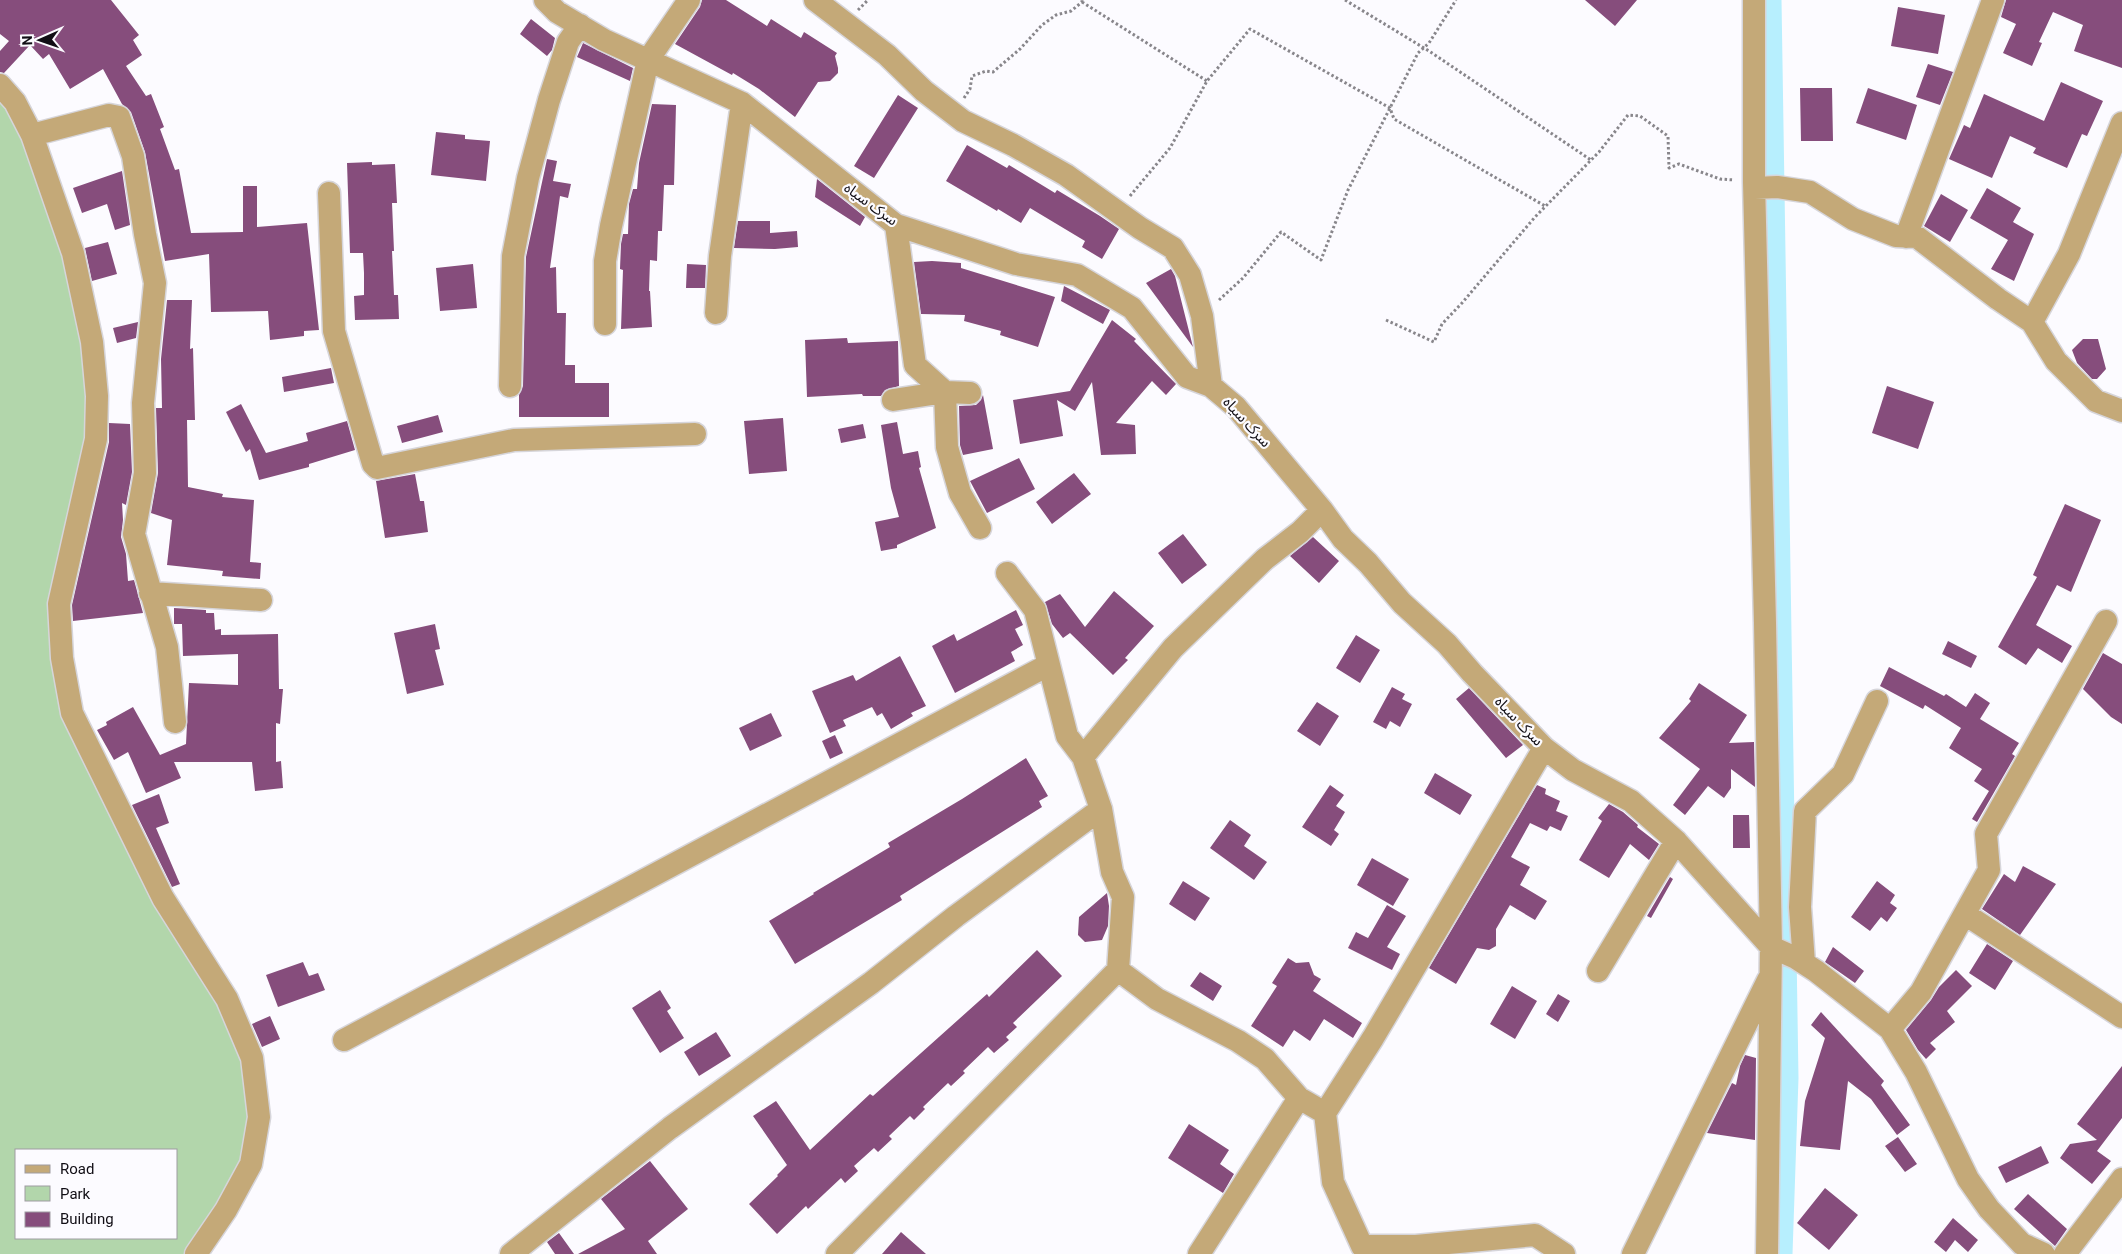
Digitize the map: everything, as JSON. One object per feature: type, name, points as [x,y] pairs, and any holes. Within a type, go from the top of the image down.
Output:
[{"type":"street","name":"سرک سیاه","points":[[545,0],[557,12],[604,40],[742,103],[896,224],[1016,264],[1077,275],[1132,308],[1187,377],[1211,386],[1236,407],[1322,510],[1343,539],[1368,563],[1402,603],[1448,644],[1472,673],[1544,748],[1574,770],[1631,801],[1676,841],[1787,955],[1890,1028]]},
{"type":"street","points":[[605,324],[605,261],[648,60],[689,0]]},
{"type":"street","points":[[815,0],[886,55],[944,108],[963,121],[1013,145],[1066,175],[1117,212],[1173,248],[1190,274],[1202,316],[1211,386]]},
{"type":"street","points":[[1754,0],[1763,186],[1787,955]]},
{"type":"street","points":[[1906,237],[1993,0]]},
{"type":"street","points":[[510,386],[514,256],[528,178],[548,100],[568,42],[580,25]]},
{"type":"street","points":[[0,85],[15,102],[32,136],[73,253],[92,342],[96,387],[96,439],[59,604],[62,658],[72,713],[163,898],[228,999],[252,1058],[259,1118],[251,1164],[226,1210],[196,1254]]},
{"type":"street","points":[[716,314],[720,256],[742,103]]},
{"type":"street","points":[[32,136],[109,115],[119,117],[133,156],[155,283],[143,403],[145,473],[134,534],[167,647],[174,722]]},
{"type":"street","points":[[2032,322],[2069,254],[2122,123]]},
{"type":"street","points":[[1763,186],[1810,192],[1853,219],[1896,236],[1917,238],[2032,322],[2056,362],[2096,401],[2122,411]]},
{"type":"street","points":[[329,193],[334,331],[373,464],[377,468],[514,440],[695,434]]},
{"type":"street","points":[[896,224],[915,365],[945,392],[947,447],[960,493],[980,528]]},
{"type":"street","points":[[893,400],[945,392],[970,393]]},
{"type":"street","points":[[1083,758],[1173,648],[1265,559],[1300,532],[1322,510]]},
{"type":"street","points":[[837,1254],[1118,970],[1123,897],[1112,872],[1101,809],[1083,758],[1067,736],[1035,610],[1008,573]]},
{"type":"street","points":[[150,593],[261,600]]},
{"type":"street","points":[[2044,1254],[2018,1249],[1968,1179],[1916,1072],[1890,1028],[1921,992],[1989,870],[1986,834],[2106,621]]},
{"type":"street","points":[[344,1040],[1048,665]]},
{"type":"street","points":[[1634,1254],[1771,974],[1787,955],[1800,907],[1805,811],[1843,774],[1878,701]]},
{"type":"street","points":[[1544,748],[1372,1038],[1325,1113],[1333,1182],[1362,1246],[1416,1246],[1535,1235],[1564,1254]]},
{"type":"street","points":[[511,1254],[670,1128],[871,983],[956,916],[1101,809]]},
{"type":"street","points":[[1598,971],[1676,841]]},
{"type":"street","points":[[1965,914],[2122,1017]]},
{"type":"street","points":[[1118,970],[1158,999],[1238,1041],[1258,1054],[1265,1059],[1299,1098],[1325,1113]]},
{"type":"street","points":[[1767,1254],[1771,974]]},
{"type":"street","points":[[1199,1254],[1299,1098]]},
{"type":"street","points":[[2065,1254],[2122,1179]]},
{"type":"street","points":[[857,1254],[886,1224]]},
{"type":"path","points":[[1345,0],[1424,48],[1592,160]]},
{"type":"path","points":[[1202,316],[1243,278],[1282,232],[1321,260],[1348,190],[1418,53],[1429,43],[1456,0]]},
{"type":"path","points":[[944,108],[950,101],[964,98],[970,89],[972,76],[986,71],[993,72],[1020,49],[1042,25],[1056,15],[1071,11],[1082,1],[1207,82]]},
{"type":"path","points":[[1117,212],[1170,148],[1207,82],[1250,29],[1390,108],[1394,119],[1546,206]]},
{"type":"path","points":[[1386,320],[1434,342],[1442,324],[1518,236],[1592,160],[1628,115],[1640,116],[1668,136],[1669,168],[1679,164],[1720,180],[1763,186]]},
{"type":"green space","points":[[0,85],[32,135],[97,396],[59,604],[72,713],[252,1058],[251,1164],[196,1254],[0,1254]]},
{"type":"building","points":[[0,0],[111,0],[139,35],[133,40],[142,55],[126,66],[146,96],[151,94],[164,127],[160,129],[175,170],[179,169],[191,233],[243,232],[243,186],[257,186],[257,227],[307,223],[319,330],[304,331],[304,336],[270,340],[268,311],[211,312],[209,254],[165,261],[145,152],[131,112],[122,104],[103,69],[70,89],[49,54],[43,59],[30,45],[4,73],[0,72],[0,51],[9,41],[0,34]]},
{"type":"building","points":[[702,0],[726,0],[767,26],[771,19],[801,38],[804,32],[837,53],[835,56],[838,73],[830,81],[818,82],[795,117],[759,89],[733,73],[732,75],[675,44],[700,7]]},
{"type":"building","points":[[1585,0],[1637,0],[1615,26]]},
{"type":"building","points":[[2006,0],[2122,0],[2122,68],[2074,51],[2083,25],[2053,12],[2039,42],[2042,43],[2032,66],[2003,53],[2016,24],[2001,17]]},
{"type":"building","points":[[1898,7],[1945,15],[1938,54],[1891,46]]},
{"type":"building","points":[[531,19],[555,38],[552,50],[547,56],[520,34]]},
{"type":"building","points":[[583,43],[633,68],[630,81],[577,57]]},
{"type":"building","points":[[1928,64],[1953,72],[1940,105],[1916,97]]},
{"type":"building","points":[[2061,82],[2103,101],[2087,136],[2082,134],[2067,168],[2033,153],[2036,148],[2010,136],[1992,178],[1949,159],[1964,125],[1970,128],[1984,94],[2044,121]]},
{"type":"building","points":[[1800,88],[1832,88],[1833,141],[1801,141]]},
{"type":"building","points":[[1868,88],[1917,105],[1906,140],[1856,123]]},
{"type":"building","points":[[898,95],[918,108],[874,178],[854,166]]},
{"type":"building","points":[[652,104],[676,105],[674,185],[664,185],[662,231],[658,231],[657,261],[650,260],[649,291],[652,327],[621,329],[623,270],[620,269],[621,244],[623,234],[628,234],[629,204],[633,189],[637,189],[639,163]]},
{"type":"building","points":[[436,132],[465,135],[465,139],[490,141],[486,181],[431,175]]},
{"type":"building","points":[[967,145],[1007,168],[1009,165],[1055,193],[1057,190],[1119,229],[1102,259],[1082,247],[1085,241],[1030,208],[1021,223],[946,181]]},
{"type":"building","points":[[547,159],[557,161],[553,181],[571,184],[568,198],[560,196],[550,268],[556,267],[557,313],[566,313],[565,365],[575,365],[575,383],[609,383],[609,417],[519,417],[519,395],[523,386],[526,257]]},
{"type":"building","points":[[372,162],[372,165],[395,164],[397,203],[392,203],[394,251],[392,251],[394,295],[398,295],[399,319],[355,320],[354,296],[364,295],[363,253],[350,253],[347,163]]},
{"type":"building","points":[[122,171],[130,225],[115,230],[107,204],[82,213],[73,188]]},
{"type":"building","points":[[817,179],[865,217],[860,226],[815,197]]},
{"type":"building","points":[[1987,188],[2021,208],[2013,222],[2034,234],[2014,281],[1991,269],[2008,240],[1970,218]]},
{"type":"building","points":[[1941,194],[1968,210],[1950,242],[1924,226]]},
{"type":"building","points":[[738,221],[770,221],[770,233],[797,231],[798,247],[775,249],[734,248]]},
{"type":"building","points":[[108,242],[117,274],[92,281],[85,248]]},
{"type":"building","points":[[914,262],[961,263],[961,268],[1055,297],[1038,347],[1000,335],[1001,331],[964,321],[965,315],[921,314]]},
{"type":"building","points":[[473,264],[477,308],[440,311],[436,268]]},
{"type":"building","points":[[687,264],[706,265],[705,288],[686,288]]},
{"type":"building","points":[[1171,269],[1175,276],[1193,347],[1146,283]]},
{"type":"building","points":[[1064,286],[1110,310],[1103,324],[1061,301]]},
{"type":"building","points":[[167,300],[192,300],[190,349],[193,348],[195,420],[187,420],[188,487],[223,494],[222,497],[254,500],[250,562],[261,563],[260,579],[222,576],[223,571],[167,565],[172,520],[151,513],[158,473],[156,408],[162,408],[161,359]]},
{"type":"building","points":[[1112,320],[1136,339],[1134,341],[1176,384],[1166,395],[1152,381],[1116,423],[1135,425],[1136,454],[1101,455],[1092,382],[1075,411],[1057,400],[1063,436],[1020,444],[1013,400],[1070,391]]},
{"type":"building","points":[[138,322],[136,338],[117,343],[113,328]]},
{"type":"building","points":[[847,338],[848,343],[898,341],[899,386],[885,390],[881,396],[863,396],[862,394],[807,397],[805,340]]},
{"type":"building","points":[[2083,339],[2098,339],[2106,369],[2097,379],[2092,379],[2077,363],[2072,350]]},
{"type":"building","points":[[331,368],[334,383],[284,392],[282,377]]},
{"type":"building","points":[[1887,386],[1934,402],[1918,449],[1872,433]]},
{"type":"building","points":[[983,395],[993,449],[963,455],[960,445],[959,406],[976,405]]},
{"type":"building","points":[[241,404],[266,453],[308,441],[306,433],[347,421],[355,450],[309,464],[309,467],[259,480],[250,449],[246,452],[226,412]]},
{"type":"building","points":[[438,415],[443,432],[402,443],[397,426]]},
{"type":"building","points":[[783,418],[787,471],[749,474],[744,421]]},
{"type":"building","points":[[897,422],[903,454],[918,451],[921,467],[919,468],[936,528],[897,545],[897,548],[881,551],[875,522],[899,517],[891,488],[881,425]]},
{"type":"building","points":[[109,423],[130,424],[132,472],[126,505],[122,503],[121,537],[126,554],[128,581],[134,580],[143,613],[73,621],[72,605],[109,442]]},
{"type":"building","points":[[863,424],[866,438],[841,443],[838,429]]},
{"type":"building","points":[[1019,458],[1035,489],[987,513],[970,481]]},
{"type":"building","points":[[1074,473],[1091,494],[1052,524],[1036,502]]},
{"type":"building","points":[[415,474],[420,501],[424,501],[428,532],[385,538],[376,481]]},
{"type":"building","points":[[2065,504],[2101,520],[2071,592],[2057,585],[2036,625],[2072,646],[2062,663],[2038,648],[2026,665],[1998,647],[2037,577],[2033,575]]},
{"type":"building","points":[[1183,534],[1207,565],[1182,584],[1158,553]]},
{"type":"building","points":[[1313,537],[1339,561],[1319,583],[1290,556]]},
{"type":"building","points":[[1114,591],[1154,626],[1125,658],[1128,660],[1113,675],[1070,633],[1063,638],[1052,624],[1045,602],[1060,594],[1085,627]]},
{"type":"building","points":[[174,608],[206,610],[206,613],[214,613],[215,630],[221,629],[221,635],[278,634],[279,689],[283,689],[280,724],[276,723],[276,762],[281,761],[283,788],[255,791],[252,762],[174,762],[181,778],[146,793],[128,752],[114,760],[97,730],[107,725],[106,722],[133,707],[160,755],[186,744],[189,683],[238,685],[238,654],[183,656],[182,624],[174,624]]},
{"type":"building","points":[[1016,610],[1023,625],[1015,629],[1023,645],[1011,652],[1015,661],[955,693],[932,646],[954,634],[957,641]]},
{"type":"building","points":[[435,624],[440,649],[435,650],[444,685],[407,694],[394,633]]},
{"type":"building","points":[[1356,635],[1380,650],[1360,683],[1336,668]]},
{"type":"building","points":[[1948,641],[1977,656],[1971,668],[1942,654]]},
{"type":"building","points":[[2103,653],[2122,664],[2122,724],[2111,717],[2083,689]]},
{"type":"building","points":[[900,656],[926,706],[911,713],[913,716],[891,729],[882,713],[877,716],[872,707],[843,720],[846,726],[830,733],[812,691],[853,675],[856,681]]},
{"type":"building","points":[[1889,667],[1944,696],[1946,694],[1966,707],[1975,693],[1990,703],[1980,719],[2019,743],[2012,754],[2015,756],[1977,822],[1972,819],[1989,791],[1974,781],[1982,769],[1949,748],[1961,728],[1925,705],[1923,709],[1880,686]]},
{"type":"building","points":[[1699,683],[1747,715],[1729,743],[1754,742],[1755,787],[1731,769],[1731,788],[1724,798],[1708,786],[1685,815],[1673,805],[1700,769],[1659,738],[1691,701],[1689,699]]},
{"type":"building","points":[[1392,687],[1405,694],[1402,699],[1412,704],[1400,727],[1390,721],[1386,729],[1373,722]]},
{"type":"building","points":[[1469,688],[1523,745],[1506,758],[1456,699]]},
{"type":"building","points":[[1317,702],[1339,716],[1320,746],[1297,731]]},
{"type":"building","points":[[771,713],[782,736],[750,751],[739,728]]},
{"type":"building","points":[[835,735],[843,753],[830,759],[822,741]]},
{"type":"building","points":[[1026,758],[1048,796],[1039,801],[1042,807],[900,896],[902,900],[795,964],[769,921],[890,847],[888,843]]},
{"type":"building","points":[[1435,773],[1472,795],[1460,815],[1424,793]]},
{"type":"building","points":[[1330,785],[1344,795],[1336,806],[1345,812],[1334,830],[1339,834],[1331,846],[1302,827]]},
{"type":"building","points":[[1537,785],[1546,789],[1545,794],[1560,801],[1556,811],[1568,816],[1561,831],[1550,826],[1547,831],[1530,823],[1511,857],[1530,867],[1520,885],[1547,901],[1535,920],[1510,905],[1496,929],[1496,946],[1489,950],[1477,948],[1456,984],[1429,968]]},
{"type":"building","points":[[159,794],[169,823],[156,828],[180,884],[172,887],[132,805]]},
{"type":"building","points":[[1609,804],[1623,812],[1638,825],[1637,827],[1659,844],[1649,860],[1630,844],[1609,878],[1579,860],[1602,821],[1598,818]]},
{"type":"building","points":[[1733,815],[1749,815],[1750,848],[1733,848]]},
{"type":"building","points":[[1230,820],[1251,835],[1244,846],[1267,862],[1254,880],[1210,848]]},
{"type":"building","points":[[1372,858],[1409,879],[1393,906],[1357,885]]},
{"type":"building","points":[[2023,866],[2056,884],[2020,935],[1982,909],[2004,874],[2015,882]]},
{"type":"building","points":[[1670,877],[1673,879],[1651,918],[1647,916]]},
{"type":"building","points":[[1183,881],[1210,898],[1195,921],[1169,904]]},
{"type":"building","points":[[1877,881],[1895,895],[1890,903],[1897,908],[1887,922],[1881,917],[1870,931],[1851,917]]},
{"type":"building","points":[[1107,893],[1109,906],[1108,926],[1102,940],[1085,942],[1078,935],[1079,917]]},
{"type":"building","points":[[1387,905],[1406,916],[1387,947],[1400,954],[1392,970],[1348,948],[1356,932],[1368,938]]},
{"type":"building","points":[[1987,944],[2013,961],[1995,990],[1969,973]]},
{"type":"building","points":[[1833,947],[1864,971],[1855,983],[1825,962]]},
{"type":"building","points":[[1037,950],[1062,976],[1013,1023],[1017,1027],[1006,1037],[1009,1040],[994,1053],[988,1047],[963,1071],[965,1073],[951,1086],[948,1083],[923,1107],[925,1109],[914,1120],[910,1116],[889,1136],[892,1139],[878,1152],[874,1148],[854,1166],[858,1171],[845,1183],[841,1178],[808,1209],[806,1206],[777,1234],[749,1204],[787,1165],[753,1116],[776,1101],[810,1150],[870,1094],[873,1096],[987,994],[989,997]]},
{"type":"building","points":[[1288,958],[1296,963],[1309,962],[1314,975],[1321,979],[1313,991],[1362,1023],[1353,1038],[1324,1019],[1310,1041],[1294,1030],[1283,1047],[1251,1026],[1277,986],[1272,983]]},
{"type":"building","points":[[303,962],[309,976],[318,973],[325,990],[278,1007],[266,975]]},
{"type":"building","points":[[1956,970],[1972,986],[1947,1011],[1955,1022],[1930,1043],[1936,1049],[1926,1059],[1906,1030],[1931,1000],[1939,987]]},
{"type":"building","points":[[1200,972],[1222,986],[1213,1001],[1190,986]]},
{"type":"building","points":[[1512,986],[1537,1001],[1515,1039],[1490,1024]]},
{"type":"building","points":[[660,990],[671,1008],[667,1011],[684,1038],[660,1053],[632,1008]]},
{"type":"building","points":[[1558,994],[1570,1001],[1558,1022],[1546,1014]]},
{"type":"building","points":[[1821,1012],[1884,1081],[1881,1085],[1910,1125],[1897,1135],[1871,1099],[1848,1081],[1840,1150],[1800,1146],[1805,1101],[1825,1038],[1811,1025]]},
{"type":"building","points":[[270,1016],[280,1039],[262,1047],[252,1024]]},
{"type":"building","points":[[716,1032],[731,1056],[699,1076],[684,1052]]},
{"type":"building","points":[[1745,1055],[1756,1058],[1755,1140],[1707,1133],[1732,1083],[1736,1085],[1740,1066]]},
{"type":"building","points":[[2122,1066],[2122,1118],[2097,1151],[2111,1161],[2092,1184],[2060,1158],[2070,1144],[2097,1140],[2077,1124]]},
{"type":"building","points":[[1189,1124],[1229,1150],[1220,1164],[1234,1174],[1223,1193],[1168,1158]]},
{"type":"building","points":[[1898,1137],[1917,1164],[1905,1172],[1885,1146]]},
{"type":"building","points":[[2041,1146],[2049,1163],[2006,1183],[1998,1167]]},
{"type":"building","points":[[650,1161],[688,1209],[648,1241],[657,1254],[578,1254],[625,1229],[601,1199]]},
{"type":"building","points":[[1825,1188],[1858,1215],[1829,1250],[1797,1223]]},
{"type":"building","points":[[2028,1194],[2067,1229],[2055,1246],[2014,1209]]},
{"type":"building","points":[[1953,1218],[1978,1240],[1968,1252],[1955,1240],[1946,1252],[1934,1242]]},
{"type":"building","points":[[901,1232],[926,1254],[882,1254]]},
{"type":"building","points":[[559,1233],[574,1254],[555,1254],[547,1242]]},
{"type":"waterway","points":[[1772,0],[1789,1078],[1783,1254]]}]
